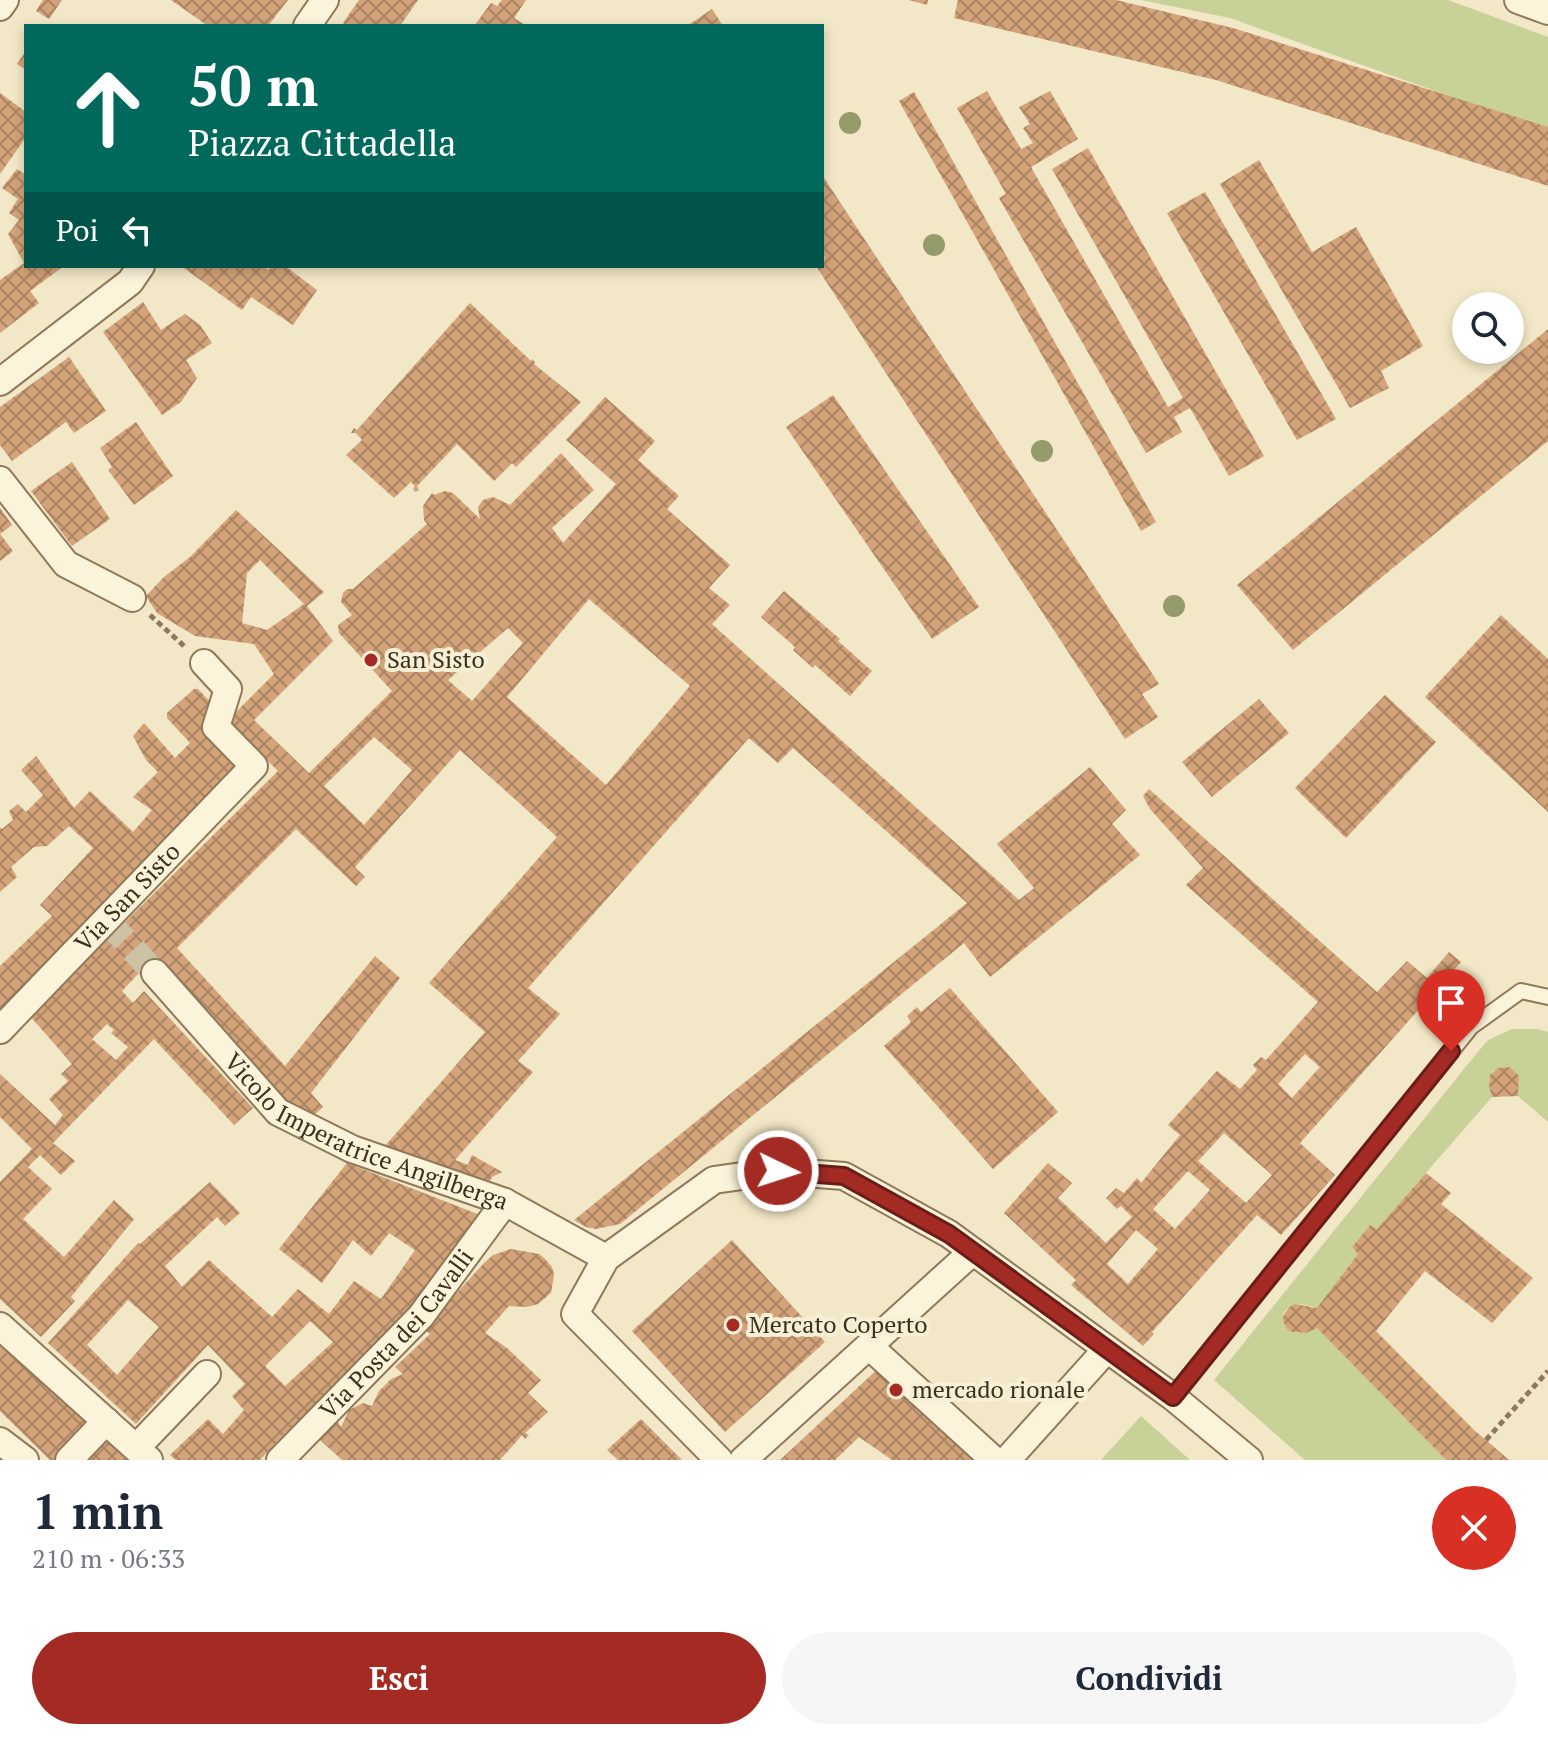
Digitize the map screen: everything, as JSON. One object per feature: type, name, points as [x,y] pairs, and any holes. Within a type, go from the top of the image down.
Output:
[{"type":"street","points":[[0,7],[5,0]]},
{"type":"street","points":[[308,24],[325,0]]},
{"type":"street","points":[[1518,0],[1548,11]]},
{"type":"street","points":[[0,382],[130,282],[140,268]]},
{"type":"street","points":[[0,480],[66,564],[132,598]]},
{"type":"street","name":"Via San Sisto","points":[[0,1030],[254,766],[216,727],[228,689],[204,663]]},
{"type":"street","name":"Vicolo Imperatrice Angilberga","points":[[155,973],[278,1112],[352,1149],[505,1202],[606,1258]]},
{"type":"street","points":[[719,1460],[575,1314],[606,1258],[714,1180],[778,1171],[844,1176],[949,1234],[971,1253],[1173,1397],[1249,1460]]},
{"type":"street","name":"Via Posta dei Cavalli","points":[[280,1460],[421,1316],[505,1202]]},
{"type":"street","points":[[743,1460],[971,1253]]},
{"type":"street","points":[[0,1326],[142,1454],[207,1374]]},
{"type":"street","points":[[869,1346],[1010,1458],[1106,1350]]},
{"type":"street","points":[[69,1460],[106,1421]]},
{"type":"street","points":[[0,1441],[25,1460]]},
{"type":"lane","points":[[1173,1397],[1471,1027],[1521,991],[1548,997]]},
{"type":"path","points":[[132,598],[204,663]]},
{"type":"path","points":[[1486,1440],[1548,1371]]},
{"type":"green space","points":[[1141,0],[1448,0],[1548,37],[1548,131],[1230,18]]},
{"type":"green space","points":[[1512,1029],[1548,1032],[1548,1122],[1518,1096],[1519,1077],[1510,1067],[1493,1071],[1489,1080],[1492,1097],[1377,1229],[1370,1225],[1352,1247],[1358,1254],[1317,1308],[1301,1304],[1292,1306],[1282,1318],[1288,1329],[1296,1333],[1317,1328],[1446,1460],[1305,1460],[1214,1380],[1488,1040]]},
{"type":"green space","points":[[1141,1416],[1190,1460],[1101,1460]]},
{"type":"building","points":[[43,0],[62,0],[49,19],[36,11]]},
{"type":"building","points":[[171,0],[288,0],[270,24],[205,24]]},
{"type":"building","points":[[359,0],[418,0],[401,24],[343,23]]},
{"type":"building","points":[[502,0],[526,0],[514,18],[524,24],[475,24],[491,3],[497,6]]},
{"type":"building","points":[[909,0],[928,0],[927,5]]},
{"type":"building","points":[[958,0],[1116,0],[1233,28],[1548,127],[1548,186],[1216,80],[954,18]]},
{"type":"building","points":[[712,9],[722,24],[690,24]]},
{"type":"building","points":[[24,54],[24,69],[17,64]]},
{"type":"building","points":[[987,91],[1021,149],[1033,143],[1023,128],[1030,124],[1019,107],[1050,91],[1078,139],[1031,167],[1168,407],[1183,398],[1052,169],[1088,148],[1264,456],[1229,476],[1190,408],[1174,417],[1182,432],[1146,453],[999,198],[1006,194],[957,108]]},
{"type":"building","points":[[914,92],[1156,522],[1141,531],[899,101]]},
{"type":"building","points":[[0,93],[24,111],[24,140],[0,174]]},
{"type":"building","points":[[1259,160],[1312,252],[1356,227],[1423,346],[1381,371],[1389,388],[1350,408],[1220,184]]},
{"type":"building","points":[[17,169],[24,174],[24,263],[8,234],[19,220],[9,213],[18,199],[2,188]]},
{"type":"building","points":[[824,178],[1159,684],[1142,694],[1158,717],[1125,739],[817,268],[824,268]]},
{"type":"building","points":[[1205,192],[1336,419],[1297,440],[1167,213]]},
{"type":"building","points":[[24,263],[24,268],[61,268],[30,291],[39,303],[0,333],[0,280]]},
{"type":"building","points":[[184,268],[288,268],[317,290],[293,325],[251,297],[242,310]]},
{"type":"building","points":[[143,302],[161,330],[185,314],[200,325],[212,343],[186,360],[197,378],[181,402],[162,415],[103,332]]},
{"type":"building","points":[[470,303],[534,364],[581,402],[516,467],[512,463],[494,481],[457,444],[417,486],[419,490],[415,492],[411,482],[394,498],[346,455],[362,440],[356,433],[351,433],[354,428],[357,430]]},
{"type":"building","points":[[1548,329],[1548,441],[1293,650],[1237,585],[1505,364],[1524,364],[1524,349]]},
{"type":"building","points":[[69,357],[106,411],[74,433],[66,422],[12,461],[0,445],[0,407]]},
{"type":"building","points":[[833,395],[979,607],[932,639],[786,427]]},
{"type":"building","points":[[605,397],[655,441],[638,460],[679,496],[667,509],[730,565],[709,588],[730,605],[712,624],[1019,900],[1034,888],[997,844],[1090,767],[1126,810],[1112,824],[1140,855],[990,977],[964,943],[620,1224],[596,1229],[574,1220],[967,903],[793,748],[778,763],[749,738],[528,988],[560,1014],[518,1061],[533,1072],[455,1160],[468,1165],[472,1155],[502,1172],[492,1177],[486,1188],[384,1147],[485,1032],[429,983],[557,837],[460,750],[355,867],[365,877],[356,886],[296,829],[177,948],[285,1066],[375,956],[400,978],[311,1093],[323,1107],[311,1118],[293,1111],[154,957],[122,991],[133,1003],[144,991],[253,1108],[234,1125],[154,1039],[53,1143],[75,1161],[61,1175],[40,1155],[28,1167],[52,1189],[23,1219],[64,1257],[114,1200],[134,1219],[71,1297],[75,1301],[41,1337],[0,1299],[0,1182],[32,1149],[0,1117],[0,1074],[55,1125],[63,1115],[49,1099],[68,1081],[61,1074],[72,1064],[30,1016],[278,771],[227,721],[274,674],[254,644],[195,636],[157,613],[146,596],[236,510],[324,592],[307,606],[333,641],[254,720],[309,773],[392,691],[339,633],[338,625],[352,615],[341,602],[343,593],[353,589],[427,524],[423,506],[432,493],[453,493],[480,519],[478,507],[483,500],[493,497],[510,505],[561,453],[594,490],[552,528],[563,543],[616,484],[566,440]],"holes":[[[260,560],[304,604],[267,630],[242,623],[247,573]],[[589,599],[690,686],[606,785],[507,697]],[[508,628],[523,643],[472,701],[448,680]],[[374,737],[412,770],[364,825],[324,786]],[[107,1024],[114,1030],[111,1033],[128,1047],[116,1060],[92,1039]]]},
{"type":"building","points":[[136,422],[173,476],[134,505],[108,470],[112,467],[100,448]]},
{"type":"building","points":[[72,462],[110,519],[72,546],[31,491]]},
{"type":"building","points":[[0,508],[12,525],[0,534]]},
{"type":"building","points":[[0,534],[13,551],[0,561]]},
{"type":"building","points":[[784,591],[872,671],[850,696],[815,665],[813,668],[761,617]]},
{"type":"building","points":[[1501,615],[1548,659],[1548,812],[1425,697]]},
{"type":"building","points":[[194,689],[198,689],[213,705],[241,767],[0,1009],[0,966],[52,916],[40,905],[93,848],[69,826],[47,846],[34,847],[11,867],[17,877],[0,892],[0,827],[2,829],[13,820],[9,811],[18,804],[26,812],[43,795],[21,770],[36,756],[74,808],[90,791],[133,832],[152,810],[133,797],[158,772],[146,760],[133,736],[144,723],[175,758],[190,743],[167,718],[167,713]]},
{"type":"building","points":[[1385,695],[1436,742],[1346,838],[1295,788]]},
{"type":"building","points":[[1259,699],[1289,733],[1212,797],[1182,762]]},
{"type":"building","points":[[1149,789],[1377,992],[1407,961],[1427,978],[1449,952],[1461,962],[1300,1143],[1335,1175],[1281,1235],[1257,1215],[1152,1332],[1154,1334],[1143,1346],[1071,1285],[1076,1280],[1004,1213],[1048,1163],[1072,1183],[1058,1198],[1106,1243],[1132,1217],[1106,1198],[1116,1188],[1124,1193],[1137,1178],[1141,1183],[1180,1135],[1168,1125],[1217,1071],[1240,1089],[1257,1070],[1253,1065],[1261,1057],[1266,1060],[1318,1002],[1186,885],[1203,868],[1150,809],[1143,796]],"holes":[[[1305,1054],[1320,1067],[1292,1098],[1278,1084]],[[1224,1133],[1272,1175],[1246,1203],[1198,1161]],[[1188,1171],[1210,1190],[1175,1229],[1153,1209]],[[1136,1230],[1158,1249],[1128,1284],[1107,1264]]]},
{"type":"building","points":[[950,988],[1058,1112],[993,1169],[884,1046],[911,1022],[907,1016],[917,1007],[921,1012]]},
{"type":"building","points":[[1510,1067],[1519,1076],[1518,1096],[1492,1097],[1490,1075],[1498,1068]]},
{"type":"building","points":[[347,1163],[480,1215],[409,1314],[364,1366],[284,1434],[260,1460],[176,1460],[170,1455],[208,1419],[223,1434],[244,1410],[232,1396],[245,1384],[208,1345],[136,1424],[48,1343],[138,1243],[210,1182],[240,1213],[225,1226],[217,1217],[165,1266],[182,1287],[209,1260],[272,1317],[298,1289],[329,1314],[354,1281],[381,1299],[415,1250],[389,1233],[371,1256],[353,1240],[322,1283],[279,1249]],"holes":[[[128,1300],[159,1327],[117,1375],[87,1345]],[[310,1321],[333,1342],[285,1386],[265,1366]]]},
{"type":"building","points":[[1426,1173],[1451,1193],[1441,1204],[1533,1278],[1492,1323],[1425,1271],[1376,1331],[1473,1429],[1509,1460],[1446,1460],[1317,1328],[1306,1333],[1292,1332],[1282,1318],[1295,1304],[1317,1308],[1358,1254],[1352,1247],[1370,1225],[1377,1229]]},
{"type":"building","name":"Mercato Coperto","points":[[732,1240],[825,1342],[725,1432],[632,1331]]},
{"type":"building","points":[[511,1249],[539,1254],[545,1259],[554,1275],[551,1293],[538,1304],[509,1306],[485,1333],[507,1348],[541,1380],[528,1393],[548,1412],[525,1433],[529,1435],[525,1439],[522,1435],[500,1460],[342,1460],[318,1438],[337,1421],[341,1427],[349,1410],[363,1403],[372,1406],[379,1391],[391,1379],[403,1374],[395,1367],[430,1334],[424,1329],[484,1263],[493,1255]]},
{"type":"building","points":[[0,1344],[89,1425],[56,1460],[50,1460],[0,1411]]},
{"type":"building","points":[[883,1364],[982,1452],[974,1460],[892,1460],[859,1437],[835,1460],[780,1460]]},
{"type":"building","points":[[641,1419],[682,1460],[618,1460],[607,1450]]},
{"type":"building","points":[[106,1437],[133,1460],[82,1460]]},
{"type":"tunnel","points":[[107,921],[155,973]]},
{"type":"place","name":"San Sisto","points":[[371,660]]},
{"type":"place","name":"Mercato Coperto","points":[[733,1325]]},
{"type":"place","name":"mercado rionale","points":[[896,1390]]},
{"type":"route","points":[[778,1171],[844,1176],[949,1234],[971,1253],[1173,1397],[1451,1051]]}]
